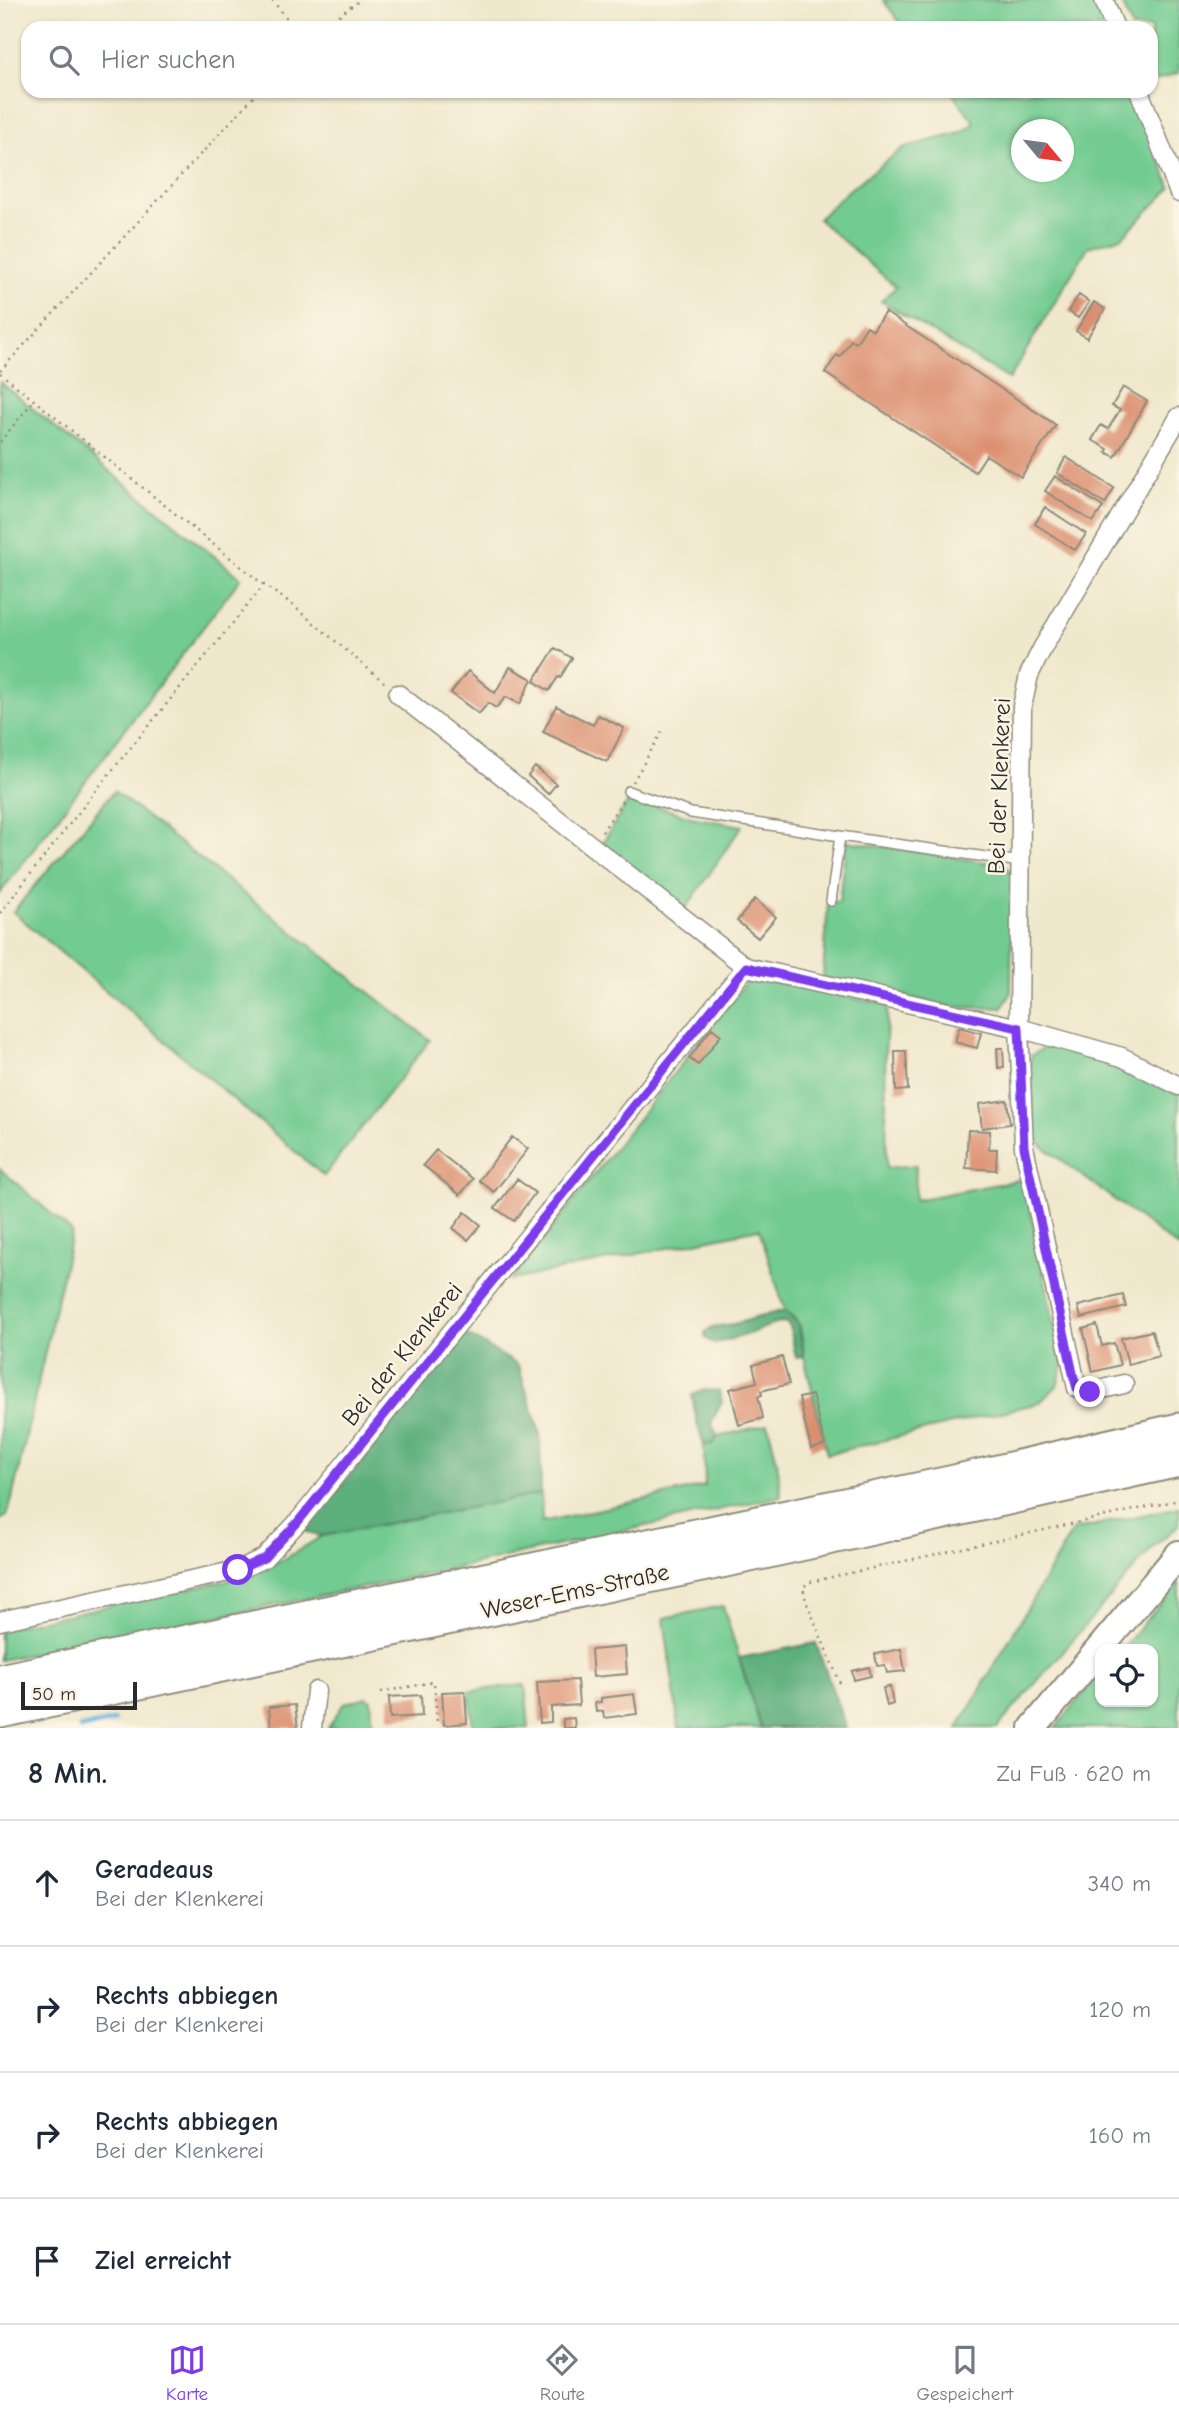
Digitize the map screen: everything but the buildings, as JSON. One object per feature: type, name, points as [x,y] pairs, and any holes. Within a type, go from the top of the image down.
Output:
[{"type":"highway","points":[[1156,1456],[1179,1430]]},
{"type":"highway","name":"Weser-Ems-Straße","points":[[0,1681],[841,1506],[1156,1456]]},
{"type":"highway","name":"Weser-Ems-Straße","points":[[0,1711],[764,1552],[1156,1456]]},
{"type":"street","points":[[1104,0],[1112,21]]},
{"type":"street","points":[[1142,98],[1179,193]]},
{"type":"street","name":"Bei der Klenkerei","points":[[1124,1384],[1090,1392],[1077,1388],[1024,1147],[1019,1028],[1022,707],[1030,675],[1043,647],[1179,417]]},
{"type":"street","points":[[398,694],[746,967],[1019,1028],[1122,1058],[1179,1086]]},
{"type":"street","name":"Bei der Klenkerei","points":[[0,1621],[238,1570],[264,1558],[297,1523],[746,967]]},
{"type":"street","points":[[1033,1728],[1179,1554]]},
{"type":"street","points":[[312,1728],[316,1691]]},
{"type":"lane","points":[[628,791],[691,813],[1021,862]]},
{"type":"lane","points":[[831,901],[841,836]]},
{"type":"path","points":[[272,0],[289,21]]},
{"type":"path","points":[[332,21],[360,0]]},
{"type":"path","points":[[254,98],[0,372],[264,585],[289,602],[398,694]]},
{"type":"path","points":[[0,442],[34,400]]},
{"type":"path","points":[[0,913],[105,779],[264,585]]},
{"type":"path","points":[[841,1683],[806,1601],[803,1587],[810,1582],[1179,1500]]},
{"type":"path","points":[[381,1692],[434,1682],[438,1722]]},
{"type":"green space","points":[[883,0],[1097,0],[1105,21],[899,21]]},
{"type":"green space","points":[[1121,0],[1179,0],[1179,73],[1158,80],[1158,21],[1129,21]]},
{"type":"green space","points":[[956,98],[1136,98],[1171,188],[1122,237],[1088,247],[1009,379],[881,301],[896,287],[818,219],[850,189],[905,147],[961,133],[975,123]]},
{"type":"green space","points":[[0,382],[241,578],[0,893]]},
{"type":"green space","points":[[114,791],[430,1040],[324,1176],[13,912]]},
{"type":"green space","points":[[638,800],[691,817],[742,826],[684,911],[602,844],[627,803]]},
{"type":"green space","points":[[846,841],[1004,865],[1012,873],[1011,994],[1002,1008],[952,1007],[823,978],[828,901],[839,902]]},
{"type":"green space","points":[[750,977],[888,1005],[885,1056],[887,1168],[916,1165],[915,1200],[1024,1179],[1063,1366],[1057,1386],[1039,1403],[827,1454],[804,1356],[800,1326],[785,1311],[759,1229],[511,1280]]},
{"type":"green space","points":[[1046,1047],[1109,1059],[1179,1094],[1179,1248],[1029,1136],[1027,1074],[1031,1056]]},
{"type":"green space","points":[[0,1169],[72,1232],[12,1499],[7,1516],[0,1520]]},
{"type":"green space","points":[[785,1311],[797,1326],[804,1356],[796,1358],[790,1327],[786,1322],[715,1344],[705,1338],[705,1332],[717,1326]]},
{"type":"green space","points":[[466,1334],[518,1365],[540,1433],[541,1494],[322,1536],[304,1531]]},
{"type":"green space","points":[[704,1390],[719,1391],[722,1402],[711,1423],[718,1437],[712,1444],[704,1445],[692,1395]]},
{"type":"green space","points":[[768,1424],[777,1462],[781,1496],[406,1579],[0,1660],[0,1629],[243,1577],[286,1558],[322,1536],[541,1494],[542,1522],[705,1486],[704,1445],[712,1444],[718,1437]]},
{"type":"green space","points":[[1179,1507],[1179,1525],[1152,1548],[997,1728],[958,1728],[1073,1530]]},
{"type":"green space","points":[[1179,1582],[1179,1728],[1055,1728],[1095,1680],[1095,1707],[1158,1707],[1158,1644],[1126,1644]]},
{"type":"green space","points":[[723,1606],[761,1728],[679,1728],[664,1618]]},
{"type":"green space","points":[[816,1643],[846,1728],[761,1728],[739,1658]]},
{"type":"green space","points":[[525,1685],[529,1728],[473,1728],[469,1691]]},
{"type":"green space","points":[[367,1697],[371,1700],[373,1728],[328,1728],[344,1703]]},
{"type":"waterway","points":[[80,1728],[114,1721]]},
{"type":"route","points":[[238,1570],[264,1558],[297,1523],[746,967],[1019,1028],[1024,1147],[1074,1378],[1077,1388],[1090,1392]]}]
